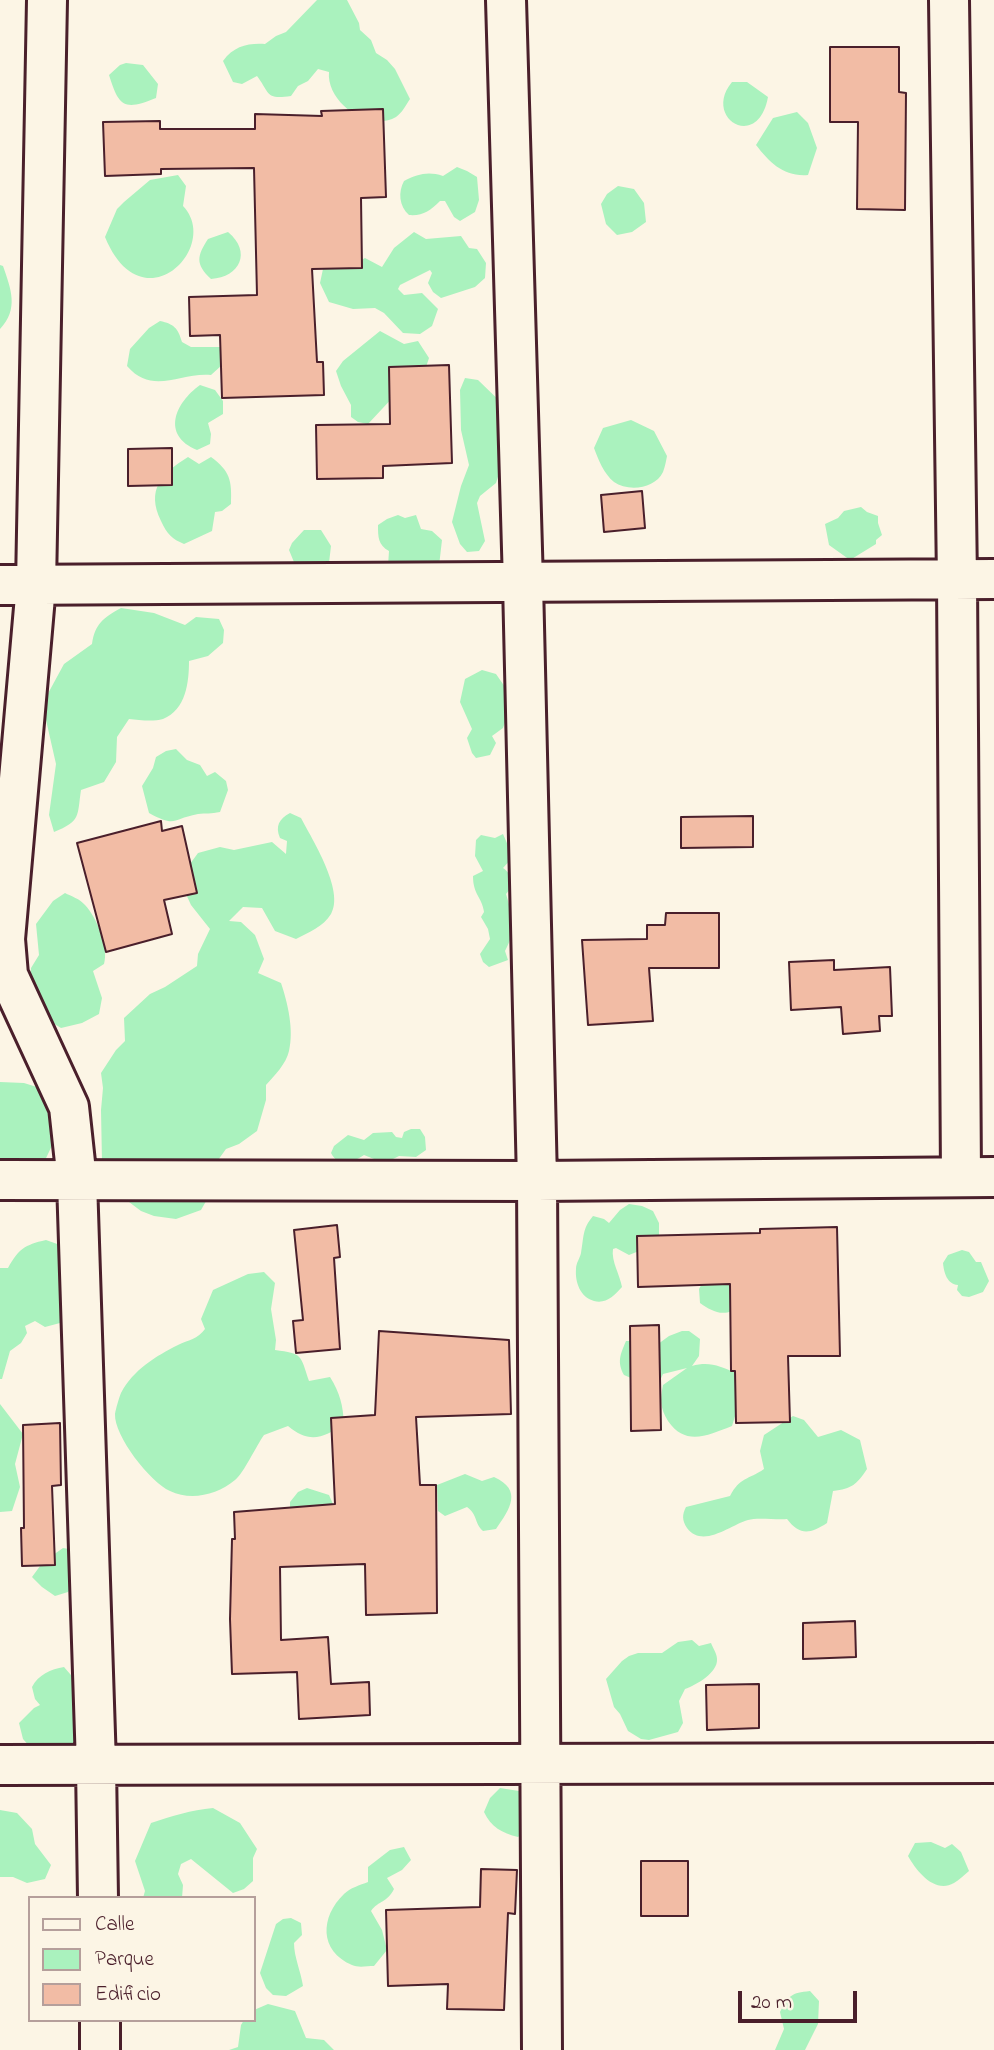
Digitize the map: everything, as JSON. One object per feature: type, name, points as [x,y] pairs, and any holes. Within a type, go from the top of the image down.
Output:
[{"type":"street","points":[[47,0],[18,585],[5,939],[8,975],[69,1107],[77,1181],[98,1896]]},
{"type":"street","points":[[506,0],[537,1181],[541,2050]]},
{"type":"street","points":[[0,1180],[537,1181],[978,1177],[976,580],[949,0]]},
{"type":"street","points":[[18,585],[976,580]]},
{"type":"street","points":[[0,1765],[994,1763]]},
{"type":"street","points":[[100,2022],[100,2050]]},
{"type":"green space","points":[[317,0],[347,0],[360,30],[371,40],[376,53],[395,69],[410,99],[396,117],[374,121],[351,112],[334,94],[329,72],[318,69],[308,81],[298,86],[291,96],[272,96],[257,76],[242,84],[233,82],[223,61],[227,56],[242,46],[265,44],[286,32]]},
{"type":"green space","points":[[126,63],[143,65],[158,84],[156,98],[130,105],[120,100],[109,75]]},
{"type":"green space","points":[[732,82],[747,82],[768,97],[762,114],[754,123],[744,126],[735,124],[728,117],[724,107],[725,95]]},
{"type":"green space","points":[[797,112],[808,123],[817,148],[808,175],[792,174],[778,168],[756,145],[773,118]]},
{"type":"green space","points":[[457,167],[477,177],[479,200],[475,212],[460,221],[454,217],[445,201],[440,201],[426,212],[409,215],[400,199],[404,181],[423,174],[443,176]]},
{"type":"green space","points":[[178,175],[186,186],[183,206],[192,223],[192,241],[185,258],[172,271],[156,278],[138,276],[121,263],[105,237],[117,209],[124,202],[150,180]]},
{"type":"green space","points":[[618,186],[634,189],[644,203],[646,222],[632,232],[617,235],[606,224],[601,204],[607,194]]},
{"type":"green space","points":[[228,232],[240,247],[239,262],[229,274],[211,279],[202,269],[200,255],[208,239]]},
{"type":"green space","points":[[414,232],[426,239],[461,236],[469,248],[477,249],[486,263],[485,278],[475,287],[441,298],[433,292],[428,283],[432,273],[430,270],[400,285],[398,289],[404,295],[422,293],[438,309],[432,326],[420,334],[403,333],[384,313],[375,308],[353,309],[329,302],[320,283],[323,269],[365,258],[382,267],[394,248]]},
{"type":"green space","points":[[0,265],[6,274],[12,299],[10,314],[0,329]]},
{"type":"green space","points":[[160,321],[175,327],[182,342],[191,347],[221,347],[222,365],[211,375],[167,381],[147,380],[137,375],[127,366],[130,349],[149,328]]},
{"type":"green space","points":[[380,331],[404,344],[418,341],[429,358],[421,382],[396,394],[368,424],[351,417],[351,405],[336,371],[343,361]]},
{"type":"green space","points":[[465,378],[478,380],[508,409],[514,427],[496,483],[480,496],[477,503],[485,541],[479,551],[467,552],[460,544],[452,522],[469,465],[461,430],[460,390]]},
{"type":"green space","points":[[200,385],[215,390],[223,401],[223,414],[208,423],[210,444],[197,450],[179,436],[176,419],[184,401]]},
{"type":"green space","points":[[631,420],[654,431],[667,456],[659,478],[648,485],[634,488],[620,485],[610,479],[594,448],[603,428]]},
{"type":"green space","points":[[188,457],[199,464],[211,457],[222,467],[230,482],[231,504],[222,511],[215,512],[212,531],[184,544],[173,538],[165,529],[155,500],[159,484],[164,477]]},
{"type":"green space","points":[[861,507],[878,516],[882,535],[876,540],[876,544],[850,560],[829,545],[825,524],[838,518],[844,511]]},
{"type":"green space","points":[[398,515],[405,518],[416,515],[421,529],[432,531],[442,540],[439,566],[388,566],[389,551],[379,540],[378,525]]},
{"type":"green space","points":[[304,530],[321,530],[331,546],[329,563],[319,573],[296,567],[289,550]]},
{"type":"green space","points":[[121,608],[154,613],[185,625],[196,617],[219,619],[224,630],[223,643],[208,656],[189,661],[185,694],[171,715],[155,720],[129,719],[117,737],[116,762],[104,782],[81,790],[76,817],[69,825],[54,832],[49,815],[56,764],[46,720],[45,699],[64,664],[92,644],[95,631],[101,622]]},
{"type":"green space","points":[[482,670],[496,674],[505,687],[511,706],[503,728],[492,736],[496,743],[490,755],[476,758],[467,738],[472,729],[460,702],[465,679]]},
{"type":"green space","points":[[176,749],[187,760],[200,765],[207,776],[215,772],[226,781],[228,790],[220,812],[198,814],[174,821],[149,813],[142,786],[156,757]]},
{"type":"green space","points":[[290,813],[301,818],[331,879],[334,904],[331,914],[320,926],[296,939],[275,931],[262,908],[243,907],[229,921],[241,922],[255,935],[264,959],[258,973],[281,983],[291,1026],[288,1056],[266,1085],[266,1100],[257,1131],[239,1144],[226,1149],[213,1167],[209,1196],[201,1210],[176,1219],[154,1216],[141,1211],[125,1199],[102,1162],[101,1073],[125,1041],[124,1018],[150,994],[197,966],[198,954],[210,929],[191,905],[179,879],[198,853],[220,847],[234,850],[272,842],[286,854],[287,841],[280,838],[278,826]]},
{"type":"green space","points":[[503,834],[513,857],[503,868],[512,880],[506,894],[512,916],[512,929],[505,951],[508,960],[489,967],[480,954],[490,939],[481,917],[483,907],[473,882],[473,876],[483,871],[475,856],[476,840],[481,835],[495,838]]},
{"type":"green space","points":[[65,893],[83,903],[94,917],[101,933],[105,957],[104,964],[93,971],[102,998],[99,1014],[82,1023],[61,1028],[48,1020],[30,983],[31,968],[39,955],[36,924],[53,901]]},
{"type":"green space","points":[[0,1082],[24,1083],[40,1088],[56,1137],[39,1173],[0,1174]]},
{"type":"green space","points":[[420,1129],[425,1137],[426,1150],[416,1157],[399,1156],[379,1161],[364,1155],[346,1163],[338,1161],[331,1153],[334,1146],[348,1135],[364,1140],[373,1133],[392,1132],[396,1137],[402,1138],[404,1132]]},
{"type":"green space","points":[[629,1204],[653,1211],[659,1223],[659,1236],[644,1249],[629,1255],[613,1249],[622,1287],[606,1300],[594,1301],[582,1293],[576,1279],[576,1267],[585,1229],[593,1216],[609,1223]]},
{"type":"green space","points":[[46,1240],[60,1245],[72,1312],[60,1323],[45,1327],[35,1321],[25,1326],[27,1333],[21,1343],[10,1351],[0,1379],[0,1268],[8,1268],[15,1256],[27,1246]]},
{"type":"green space","points":[[962,1250],[969,1252],[976,1262],[981,1262],[989,1281],[983,1292],[969,1297],[962,1296],[957,1290],[958,1285],[949,1280],[943,1267],[948,1255]]},
{"type":"green space","points":[[264,1272],[275,1283],[271,1309],[275,1350],[296,1354],[304,1365],[309,1381],[330,1377],[340,1399],[344,1424],[330,1433],[316,1437],[303,1435],[288,1426],[264,1435],[242,1472],[228,1485],[212,1493],[195,1496],[170,1491],[144,1468],[120,1434],[115,1414],[121,1393],[132,1377],[146,1364],[196,1337],[205,1329],[201,1319],[213,1290],[248,1274]]},
{"type":"green space","points":[[705,1278],[737,1279],[732,1311],[719,1313],[700,1303],[699,1289]]},
{"type":"green space","points":[[689,1331],[700,1339],[699,1356],[692,1366],[709,1364],[736,1373],[736,1413],[732,1426],[698,1437],[682,1434],[668,1421],[661,1404],[663,1385],[687,1368],[663,1374],[659,1383],[645,1384],[624,1375],[620,1358],[626,1341],[646,1341],[654,1347],[669,1336]]},
{"type":"green space","points":[[0,1404],[23,1434],[15,1464],[20,1487],[12,1511],[0,1512]]},
{"type":"green space","points":[[793,1416],[804,1420],[818,1437],[841,1430],[860,1440],[867,1469],[853,1485],[833,1491],[827,1523],[806,1532],[796,1528],[787,1519],[756,1519],[709,1536],[693,1534],[683,1520],[686,1507],[730,1496],[741,1482],[764,1469],[760,1451],[764,1435]]},
{"type":"green space","points":[[465,1474],[482,1481],[494,1477],[509,1488],[509,1507],[496,1529],[483,1531],[467,1507],[445,1516],[438,1511],[437,1485]]},
{"type":"green space","points":[[307,1488],[329,1495],[336,1511],[290,1526],[290,1502],[298,1492]]},
{"type":"green space","points":[[63,1548],[75,1550],[76,1582],[68,1592],[55,1596],[32,1577],[43,1562]]},
{"type":"green space","points":[[692,1640],[699,1646],[711,1643],[717,1657],[714,1669],[685,1689],[679,1701],[683,1723],[678,1732],[649,1740],[641,1739],[628,1731],[614,1707],[606,1679],[629,1656],[638,1653],[662,1653],[678,1642]]},
{"type":"green space","points":[[64,1667],[77,1682],[77,1744],[66,1751],[31,1748],[23,1739],[19,1723],[40,1705],[35,1699],[32,1687],[45,1673]]},
{"type":"green space","points":[[500,1788],[519,1791],[532,1805],[523,1833],[518,1837],[498,1829],[484,1812],[490,1798]]},
{"type":"green space","points":[[213,1808],[240,1823],[257,1849],[253,1858],[253,1881],[244,1889],[233,1893],[191,1859],[181,1864],[178,1874],[183,1885],[182,1896],[144,1896],[145,1891],[135,1861],[151,1823]]},
{"type":"green space","points":[[0,1810],[17,1813],[32,1829],[35,1844],[51,1865],[45,1879],[27,1883],[13,1877],[0,1877]]},
{"type":"green space","points":[[931,1842],[945,1848],[952,1844],[961,1852],[969,1871],[947,1886],[933,1884],[927,1880],[908,1856],[915,1843]]},
{"type":"green space","points":[[404,1847],[411,1860],[402,1870],[387,1878],[394,1889],[389,1897],[371,1911],[382,1930],[387,1950],[374,1966],[352,1965],[333,1951],[329,1942],[327,1923],[330,1913],[346,1892],[368,1882],[368,1867],[390,1850]]},
{"type":"green space","points":[[291,1918],[301,1923],[302,1935],[294,1943],[303,1986],[286,1996],[273,1995],[266,1988],[260,1973],[276,1924]]},
{"type":"green space","points":[[810,1991],[819,2001],[818,2024],[805,2050],[775,2050],[784,2029],[780,2012],[783,2006],[791,1996]]},
{"type":"green space","points":[[268,2004],[295,2011],[306,2038],[324,2040],[334,2050],[229,2050],[238,2047],[243,2022],[256,2022],[256,2009]]},
{"type":"building","points":[[830,47],[899,47],[899,92],[906,93],[905,210],[857,209],[858,122],[830,122]]},
{"type":"building","points":[[383,109],[386,197],[361,198],[362,268],[312,269],[317,362],[323,362],[324,395],[222,398],[220,335],[190,336],[189,297],[257,295],[254,168],[161,169],[161,174],[105,176],[103,122],[160,121],[160,129],[255,129],[255,114],[322,116],[321,111]]},
{"type":"building","points":[[449,365],[452,463],[383,466],[383,478],[317,479],[316,425],[390,424],[389,367]]},
{"type":"building","points":[[172,448],[172,485],[128,486],[128,449]]},
{"type":"building","points":[[642,491],[645,528],[604,532],[601,495]]},
{"type":"building","points":[[753,816],[753,847],[681,848],[681,817]]},
{"type":"building","points":[[161,821],[162,831],[182,826],[197,893],[164,900],[172,934],[106,952],[77,843]]},
{"type":"building","points":[[666,913],[719,913],[719,968],[649,968],[653,1021],[588,1025],[582,940],[647,939],[647,925],[665,925]]},
{"type":"building","points":[[834,960],[834,970],[890,967],[892,1016],[879,1016],[880,1031],[843,1034],[841,1007],[791,1010],[789,962]]},
{"type":"building","points":[[337,1225],[340,1257],[334,1258],[340,1349],[296,1353],[293,1321],[303,1320],[294,1230]]},
{"type":"building","points":[[837,1227],[840,1356],[788,1356],[790,1422],[736,1423],[735,1371],[731,1371],[730,1284],[638,1287],[637,1236],[760,1233],[760,1229]]},
{"type":"building","points":[[659,1325],[661,1430],[631,1431],[630,1326]]},
{"type":"building","points":[[379,1331],[509,1340],[511,1414],[416,1417],[420,1485],[436,1485],[437,1613],[366,1615],[365,1564],[280,1567],[281,1640],[328,1637],[331,1684],[369,1682],[370,1715],[299,1719],[297,1672],[232,1674],[230,1619],[234,1512],[335,1504],[331,1418],[375,1415]]},
{"type":"building","points":[[60,1423],[61,1485],[52,1486],[55,1565],[22,1566],[23,1425]]},
{"type":"building","points":[[855,1621],[856,1657],[803,1659],[803,1623]]},
{"type":"building","points":[[759,1684],[759,1728],[707,1730],[706,1685]]},
{"type":"building","points":[[641,1861],[688,1861],[688,1916],[641,1916]]},
{"type":"building","points":[[481,1869],[517,1870],[515,1914],[508,1913],[504,2010],[447,2009],[448,1984],[388,1986],[386,1910],[480,1907]]}]
